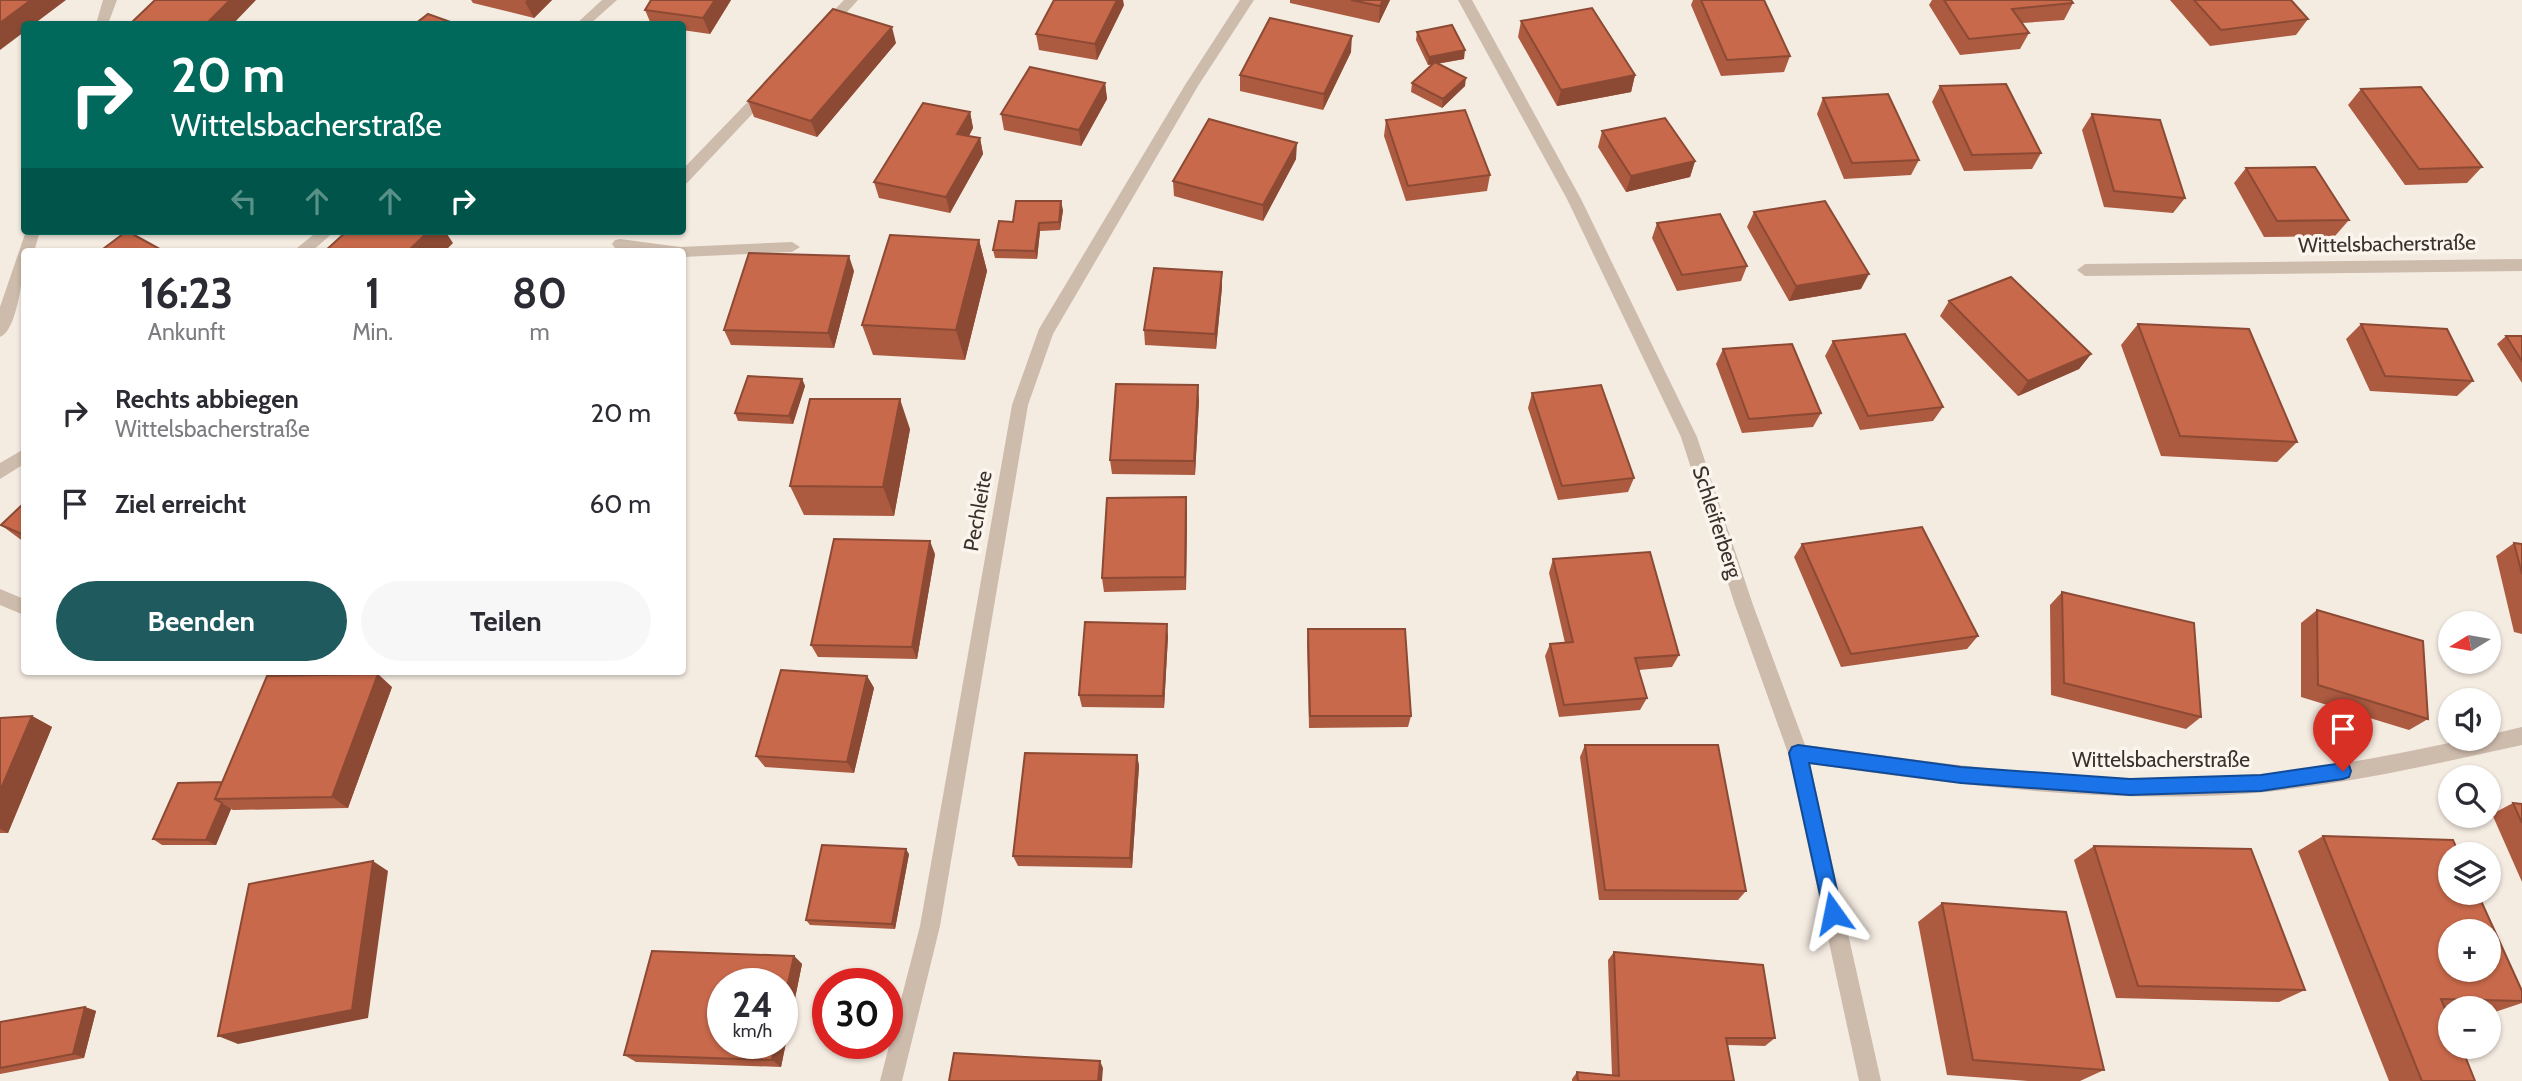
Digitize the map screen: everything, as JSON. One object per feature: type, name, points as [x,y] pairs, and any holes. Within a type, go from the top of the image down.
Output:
[{"type":"street","points":[[103,21],[110,0]]},
{"type":"street","points":[[586,21],[610,0]]},
{"type":"street","points":[[814,40],[851,0]]},
{"type":"street","name":"Pechleite","points":[[891,1081],[930,926],[1020,405],[1045,333],[1192,85],[1247,0]]},
{"type":"street","name":"Schleiferberg","points":[[1465,0],[1574,199],[1689,437],[1744,605],[1798,753],[1870,1081]]},
{"type":"street","points":[[686,174],[776,79]]},
{"type":"street","points":[[305,248],[323,235]]},
{"type":"street","points":[[616,248],[629,235]]},
{"type":"street","points":[[686,252],[792,247]]},
{"type":"street","name":"Wittelsbacherstraße","points":[[2085,270],[2522,265]]},
{"type":"street","points":[[0,331],[21,266]]},
{"type":"street","points":[[0,472],[21,458]]},
{"type":"street","points":[[0,597],[21,606]]},
{"type":"street","name":"Wittelsbacherstraße","points":[[1798,753],[1961,775],[2130,787],[2261,783],[2397,763],[2522,736]]},
{"type":"building","points":[[0,0],[31,0],[0,23]]},
{"type":"building","points":[[155,0],[230,0],[209,21],[133,21]]},
{"type":"building","points":[[651,0],[715,0],[703,18],[645,10]]},
{"type":"building","points":[[1054,0],[1117,0],[1095,44],[1036,34]]},
{"type":"building","points":[[1351,0],[1383,0],[1380,6]]},
{"type":"building","points":[[1701,0],[1764,0],[1790,56],[1727,60]]},
{"type":"building","points":[[1944,0],[2071,0],[2073,3],[2012,9],[2029,33],[1969,39]]},
{"type":"building","points":[[2194,0],[2291,0],[2308,19],[2221,30]]},
{"type":"building","points":[[1592,8],[1635,75],[1561,90],[1521,21]]},
{"type":"building","points":[[833,9],[892,27],[811,121],[748,101]]},
{"type":"building","points":[[428,14],[448,21],[419,21]]},
{"type":"building","points":[[1270,18],[1352,36],[1324,94],[1240,75]]},
{"type":"building","points":[[1452,25],[1465,50],[1429,57],[1417,32]]},
{"type":"building","points":[[1435,62],[1466,78],[1443,99],[1412,83]]},
{"type":"building","points":[[1030,67],[1105,83],[1079,130],[1001,114]]},
{"type":"building","points":[[2006,84],[2041,153],[1972,155],[1940,86]]},
{"type":"building","points":[[2421,87],[2482,167],[2419,169],[2361,89]]},
{"type":"building","points":[[1888,94],[1919,160],[1852,163],[1823,98]]},
{"type":"building","points":[[923,103],[970,112],[957,134],[980,138],[946,197],[874,182]]},
{"type":"building","points":[[1465,110],[1490,175],[1408,186],[1386,120]]},
{"type":"building","points":[[2092,114],[2160,120],[2185,198],[2114,191]]},
{"type":"building","points":[[1665,118],[1695,161],[1631,176],[1602,131]]},
{"type":"building","points":[[1209,119],[1297,143],[1263,205],[1173,181]]},
{"type":"building","points":[[2315,167],[2349,220],[2277,221],[2246,168]]},
{"type":"building","points":[[1016,201],[1061,201],[1059,222],[1039,223],[1035,251],[993,250],[999,221],[1013,222]]},
{"type":"building","points":[[1825,201],[1869,274],[1796,286],[1754,212]]},
{"type":"building","points":[[1720,214],[1747,266],[1682,275],[1657,223]]},
{"type":"building","points":[[122,235],[134,235],[158,248],[104,248]]},
{"type":"building","points":[[343,235],[425,235],[411,248],[328,248]]},
{"type":"building","points":[[890,235],[979,240],[956,330],[862,325]]},
{"type":"building","points":[[749,253],[849,256],[828,333],[724,330]]},
{"type":"building","points":[[1154,268],[1222,272],[1215,334],[1144,330]]},
{"type":"building","points":[[2011,277],[2091,354],[2028,381],[1949,301]]},
{"type":"building","points":[[2138,324],[2249,329],[2297,442],[2180,436]]},
{"type":"building","points":[[2361,324],[2447,329],[2473,381],[2385,376]]},
{"type":"building","points":[[1905,334],[1943,407],[1868,416],[1833,341]]},
{"type":"building","points":[[2506,336],[2522,336],[2522,361]]},
{"type":"building","points":[[1792,344],[1821,413],[1749,419],[1723,349]]},
{"type":"building","points":[[748,376],[802,379],[789,416],[735,413]]},
{"type":"building","points":[[1116,384],[1198,385],[1194,461],[1110,460]]},
{"type":"building","points":[[1601,385],[1634,478],[1562,486],[1532,393]]},
{"type":"building","points":[[810,399],[900,399],[883,487],[790,486]]},
{"type":"building","points":[[1186,497],[1185,577],[1102,578],[1107,498]]},
{"type":"building","points":[[21,506],[21,534],[1,525]]},
{"type":"building","points":[[1922,527],[1978,636],[1851,654],[1802,544]]},
{"type":"building","points":[[834,539],[930,541],[912,647],[811,645]]},
{"type":"building","points":[[2514,543],[2522,544],[2522,574]]},
{"type":"building","points":[[1650,552],[1679,655],[1635,658],[1647,698],[1564,705],[1550,644],[1573,642],[1553,559]]},
{"type":"building","points":[[2062,592],[2194,623],[2201,717],[2064,683]]},
{"type":"building","points":[[2317,610],[2423,641],[2428,719],[2318,685]]},
{"type":"building","points":[[1085,622],[1167,624],[1163,696],[1079,695]]},
{"type":"building","points":[[1308,629],[1405,629],[1411,716],[1310,716]]},
{"type":"building","points":[[781,670],[867,676],[847,762],[756,756]]},
{"type":"building","points":[[378,675],[332,797],[215,799],[267,676]]},
{"type":"building","points":[[32,716],[0,791],[0,718]]},
{"type":"building","points":[[1585,745],[1718,745],[1746,891],[1605,890]]},
{"type":"building","points":[[1025,753],[1137,755],[1130,858],[1013,856]]},
{"type":"building","points":[[222,782],[215,799],[222,803],[206,840],[153,839],[178,783]]},
{"type":"building","points":[[2513,803],[2522,804],[2522,823]]},
{"type":"building","points":[[2323,836],[2453,840],[2454,842],[2438,842],[2438,905],[2483,905],[2489,919],[2438,919],[2438,982],[2501,982],[2501,945],[2522,991],[2522,1001],[2501,1000],[2501,996],[2438,996],[2438,1059],[2466,1059],[2475,1081],[2422,1081]]},
{"type":"building","points":[[822,845],[906,849],[892,924],[806,920]]},
{"type":"building","points":[[2094,846],[2251,849],[2305,990],[2138,986]]},
{"type":"building","points":[[373,861],[352,1010],[218,1036],[249,884]]},
{"type":"building","points":[[1942,903],[2066,912],[2104,1070],[1973,1060]]},
{"type":"building","points":[[652,951],[794,956],[791,968],[707,968],[707,1058],[624,1055]]},
{"type":"building","points":[[1614,952],[1763,965],[1775,1038],[1726,1038],[1734,1081],[1578,1081],[1577,1072],[1619,1076]]},
{"type":"building","points":[[85,1007],[73,1054],[0,1068],[0,1022]]},
{"type":"building","points":[[954,1053],[1100,1061],[1098,1081],[949,1081]]},
{"type":"route","points":[[1833,913],[1798,753],[1961,775],[2130,787],[2261,783],[2343,771]]}]
